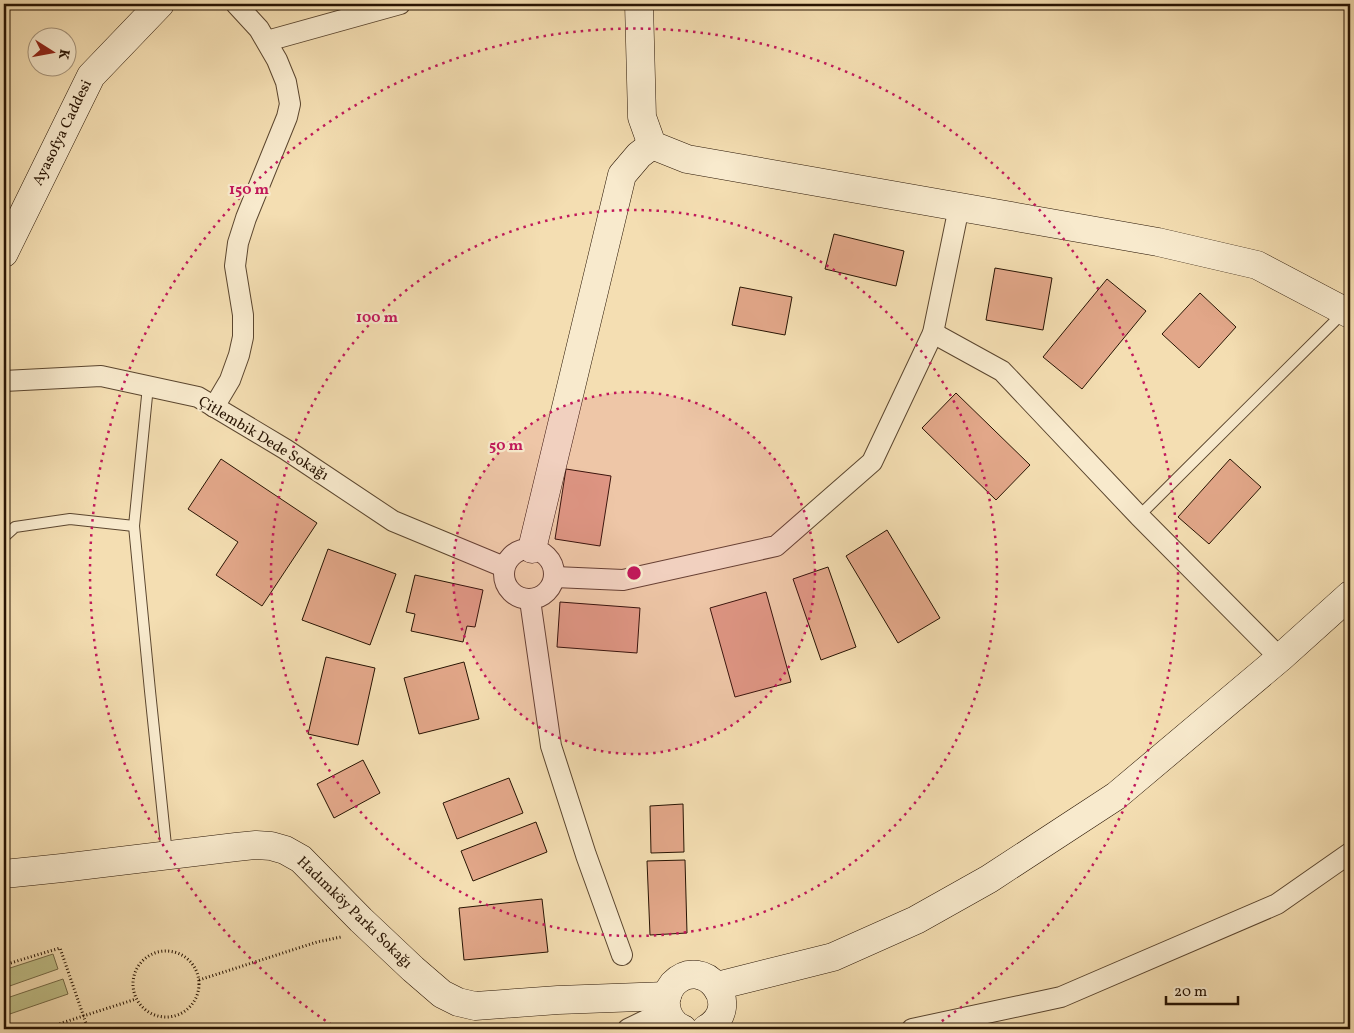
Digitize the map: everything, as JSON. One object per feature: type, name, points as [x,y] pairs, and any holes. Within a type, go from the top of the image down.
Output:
[{"type":"main road","name":"Ayasofya Caddesi","points":[[4,253],[91,76],[160,4]]},
{"type":"main road","points":[[639,4],[642,117],[652,146]]},
{"type":"main road","points":[[652,146],[687,159],[1158,242],[1257,265],[1348,312]]},
{"type":"main road","points":[[532,548],[622,175],[639,155],[652,146]]},
{"type":"main road","points":[[672,1012],[670,987],[684,976],[703,976],[711,980],[718,1014],[833,957],[916,920],[990,879],[1116,796],[1280,658],[1350,595]]},
{"type":"main road","name":"Hadımköy Parkı Sokağı","points":[[4,874],[256,845],[271,846],[285,850],[301,859],[361,920],[442,994],[458,1002],[475,1006],[558,1000],[672,1012]]},
{"type":"street","points":[[214,407],[230,380],[239,356],[243,337],[243,315],[235,266],[238,243],[246,218],[287,117],[290,104],[286,82],[267,41],[236,4]]},
{"type":"street","points":[[267,41],[400,4]]},
{"type":"street","points":[[555,578],[623,580],[776,546],[872,462],[934,334],[959,207]]},
{"type":"street","points":[[934,334],[1002,371],[1139,516],[1280,658]]},
{"type":"street","name":"Çitlembik Dede Sokağı","points":[[4,381],[101,376],[198,397],[285,449],[393,521],[504,567]]},
{"type":"street","points":[[532,548],[550,558],[554,567],[555,578],[550,589],[542,597],[530,600],[518,598],[508,590],[504,579],[504,567],[510,556],[520,550],[532,548]]},
{"type":"street","points":[[530,600],[551,746],[586,855],[622,955]]},
{"type":"street","points":[[912,1029],[1061,997],[1276,904],[1350,853]]},
{"type":"street","points":[[628,1029],[672,1012]]},
{"type":"lane","points":[[1139,516],[1348,312]]},
{"type":"lane","points":[[148,386],[134,526],[167,856]]},
{"type":"lane","points":[[4,537],[15,528],[70,519],[134,526]]},
{"type":"path","points":[[199,980],[317,942],[343,936],[361,920]]},
{"type":"path","points":[[4,965],[60,948],[88,1029]]},
{"type":"path","points":[[170,951],[190,960],[196,970],[199,980],[199,992],[195,1002],[188,1010],[178,1016],[168,1018],[157,1017],[147,1012],[136,999],[132,984],[134,973],[140,963],[148,956],[170,951]]},
{"type":"path","points":[[42,1029],[136,999]]},
{"type":"green space","points":[[53,954],[58,969],[4,988],[4,970]]},
{"type":"green space","points":[[63,979],[68,994],[4,1016],[4,999]]},
{"type":"building","points":[[834,234],[904,251],[896,286],[825,269]]},
{"type":"building","points":[[995,268],[1052,278],[1043,330],[986,320]]},
{"type":"building","points":[[1107,279],[1146,311],[1082,389],[1043,357]]},
{"type":"building","points":[[740,287],[792,297],[785,335],[732,325]]},
{"type":"building","points":[[1200,293],[1236,327],[1199,368],[1162,334]]},
{"type":"building","points":[[956,393],[1030,465],[996,500],[922,428]]},
{"type":"building","points":[[221,459],[317,523],[262,606],[216,575],[238,542],[188,509]]},
{"type":"building","points":[[1230,459],[1261,487],[1209,544],[1178,517]]},
{"type":"building","points":[[566,469],[611,476],[600,546],[555,539]]},
{"type":"building","points":[[887,530],[940,618],[898,643],[846,556]]},
{"type":"building","points":[[328,549],[396,574],[370,645],[302,620]]},
{"type":"building","points":[[828,567],[856,647],[821,660],[793,579]]},
{"type":"building","points":[[415,575],[483,590],[475,627],[467,626],[463,642],[411,631],[415,614],[406,612]]},
{"type":"building","points":[[766,592],[791,682],[735,697],[710,608]]},
{"type":"building","points":[[560,602],[640,608],[637,653],[557,647]]},
{"type":"building","points":[[326,657],[375,668],[358,745],[308,734]]},
{"type":"building","points":[[464,662],[479,719],[419,734],[404,678]]},
{"type":"building","points":[[363,760],[380,793],[334,818],[317,784]]},
{"type":"building","points":[[509,778],[523,813],[457,839],[443,803]]},
{"type":"building","points":[[683,804],[684,852],[651,853],[650,806]]},
{"type":"building","points":[[536,822],[547,852],[473,881],[461,851]]},
{"type":"building","points":[[685,860],[687,933],[650,935],[647,861]]},
{"type":"building","points":[[542,899],[548,952],[464,960],[459,908]]}]
